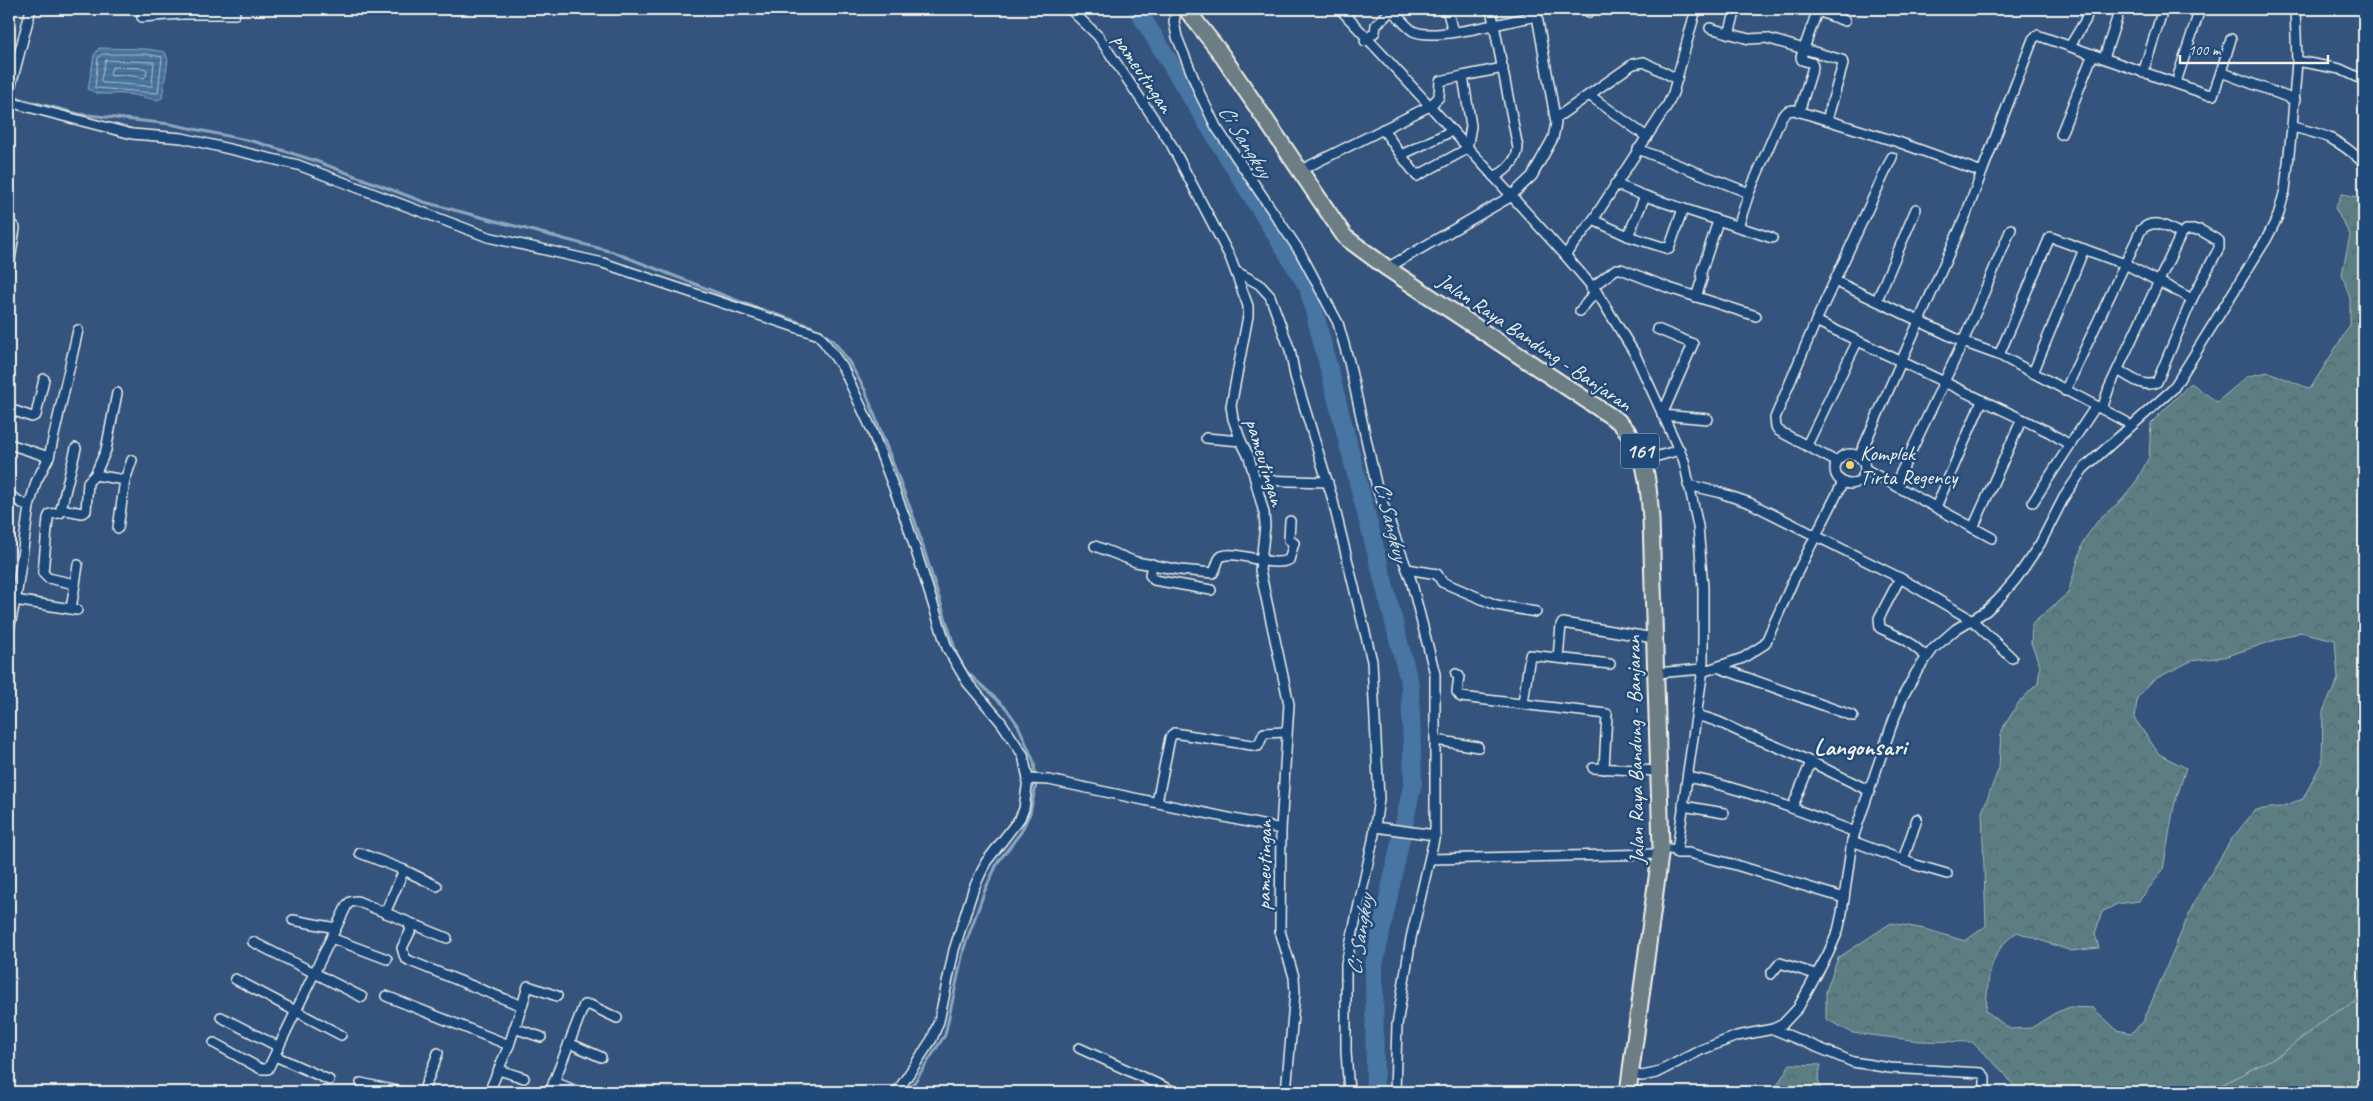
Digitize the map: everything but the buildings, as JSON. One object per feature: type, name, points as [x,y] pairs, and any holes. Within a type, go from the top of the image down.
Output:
[{"type":"main road","name":"Jalan Raya Bandung - Banjaran","points":[[1186,9],[1219,51],[1345,237],[1388,268],[1618,421],[1632,436],[1643,457],[1647,475],[1651,519],[1661,851],[1628,1092]]},
{"type":"street","points":[[9,92],[31,9]]},
{"type":"street","name":"pameutingan","points":[[1070,9],[1098,36],[1171,144],[1237,272],[1248,306],[1248,316],[1231,406],[1240,441],[1249,457],[1256,480],[1265,526],[1260,561],[1266,604],[1276,640],[1289,704],[1281,828],[1283,857],[1280,931],[1294,977],[1295,992],[1286,1092]]},
{"type":"street","points":[[1176,9],[1174,22],[1180,44],[1200,94],[1216,127],[1300,252],[1338,323],[1349,362],[1377,488],[1407,569],[1435,674],[1436,740],[1430,859],[1411,938],[1397,1025],[1395,1092]]},
{"type":"street","points":[[1340,9],[1366,40],[1430,106],[1467,149],[1566,255],[1594,289],[1635,354],[1680,450],[1689,482],[1702,551],[1702,669],[1698,713],[1676,853],[1689,853],[1736,865],[1844,898]]},
{"type":"street","points":[[1366,40],[1375,32],[1376,25],[1392,9],[1413,31],[1423,34],[1453,32],[1494,25],[1536,12],[1556,118],[1553,138],[1538,166],[1532,176],[1511,196],[1388,268]]},
{"type":"street","points":[[1447,9],[1453,32]]},
{"type":"street","points":[[1491,9],[1504,68],[1517,156],[1513,164],[1493,176]]},
{"type":"street","points":[[1566,255],[1593,220],[1668,104],[1677,79],[1696,9]]},
{"type":"street","points":[[1729,34],[1736,9]]},
{"type":"street","points":[[2070,46],[2085,21],[2089,9]]},
{"type":"street","points":[[2104,58],[2120,9]]},
{"type":"street","points":[[2143,73],[2163,9]]},
{"type":"street","points":[[2178,76],[2200,9]]},
{"type":"street","points":[[1631,1074],[1642,1076],[1656,1073],[1701,1050],[1737,1036],[1773,1029],[1783,1024],[1798,1008],[1815,974],[1828,954],[1838,931],[1852,841],[1903,696],[1927,657],[1945,637],[1972,620],[1998,600],[2016,579],[2040,544],[2076,478],[2099,455],[2164,399],[2180,381],[2205,335],[2267,238],[2278,216],[2284,190],[2295,100],[2297,61],[2295,9]]},
{"type":"street","points":[[1799,112],[1813,67],[1812,63],[1801,59],[1803,48],[1818,10],[1845,21]]},
{"type":"street","points":[[142,17],[181,12],[235,14]]},
{"type":"street","points":[[1710,28],[1749,39],[1766,38],[1839,59],[1843,62],[1828,120]]},
{"type":"street","points":[[1858,457],[1965,217],[2033,39],[2041,35],[2210,96],[2216,90],[2231,39]]},
{"type":"street","points":[[2061,134],[2093,54]]},
{"type":"street","points":[[2297,61],[2340,69],[2364,80]]},
{"type":"street","points":[[1556,118],[1613,76],[1638,62],[1644,62],[1677,79]]},
{"type":"street","points":[[1299,171],[1430,106],[1439,97],[1440,81],[1504,68]]},
{"type":"street","points":[[2221,72],[2295,100]]},
{"type":"street","points":[[1383,129],[1418,176],[1467,149],[1472,126],[1463,76]]},
{"type":"street","points":[[1589,95],[1647,137]]},
{"type":"street","points":[[9,102],[132,134],[182,138],[298,165],[488,237],[604,263],[819,335],[843,368],[871,428],[906,523],[946,648],[967,682],[1001,722],[1023,755],[1033,779],[1022,813],[1012,830],[986,862],[973,890],[954,950],[939,1021],[932,1039],[897,1092]]},
{"type":"street","points":[[1738,227],[1749,193],[1782,116],[1788,111],[1828,120],[1982,172]]},
{"type":"street","points":[[2292,126],[2323,134],[2338,141],[2364,163]]},
{"type":"street","points":[[1402,155],[1452,131]]},
{"type":"street","points":[[1638,150],[1749,193]]},
{"type":"street","points":[[1837,462],[1779,431],[1775,424],[1776,414],[1816,321],[1892,156]]},
{"type":"street","points":[[1615,184],[1645,196],[1772,238]]},
{"type":"street","points":[[1628,236],[1645,196]]},
{"type":"street","points":[[1593,220],[1628,236],[1669,249],[1683,209]]},
{"type":"street","points":[[1877,300],[1916,209]]},
{"type":"street","points":[[1696,297],[1702,279],[1701,273],[1718,221]]},
{"type":"street","points":[[9,222],[15,228],[9,267]]},
{"type":"street","points":[[2065,391],[2141,230],[2151,223],[2160,224],[2181,234]]},
{"type":"street","points":[[1895,485],[1963,342],[2011,230]]},
{"type":"street","points":[[2033,502],[2070,445],[2099,407],[2160,282],[2181,234],[2186,230],[2200,230],[2219,241],[2220,244],[2192,299],[2157,382],[2152,385],[2144,384],[2118,370]]},
{"type":"street","points":[[1999,355],[2050,237],[2125,264],[2192,299]]},
{"type":"street","points":[[2032,373],[2084,249]]},
{"type":"street","points":[[1580,311],[1594,289],[1591,288],[1618,269],[1756,316]]},
{"type":"street","points":[[1237,272],[1259,284],[1270,296],[1290,350],[1295,376],[1328,482],[1372,661],[1379,799],[1377,827],[1346,964],[1346,1052],[1349,1092]]},
{"type":"street","points":[[1835,281],[1963,342],[1999,355],[2126,422]]},
{"type":"street","points":[[1816,321],[2021,421],[2049,432],[2070,445]]},
{"type":"street","points":[[9,630],[29,507],[36,482],[50,457],[78,330]]},
{"type":"street","points":[[1657,330],[1694,344],[1662,414],[1664,414]]},
{"type":"street","points":[[1807,445],[1857,342]]},
{"type":"street","points":[[9,414],[15,412],[32,417],[36,415],[44,379]]},
{"type":"street","points":[[62,509],[82,513],[86,511],[88,482],[95,475],[106,450],[117,393]]},
{"type":"street","points":[[1936,507],[1982,401]]},
{"type":"street","points":[[1664,414],[1708,419]]},
{"type":"street","points":[[1973,528],[2021,421]]},
{"type":"street","points":[[1206,438],[1240,441]]},
{"type":"street","points":[[9,444],[50,457]]},
{"type":"street","points":[[75,584],[48,578],[43,575],[48,518],[50,514],[60,514],[62,509],[76,448]]},
{"type":"street","points":[[1643,457],[1658,456],[1680,450]]},
{"type":"street","points":[[1844,482],[1835,471],[1837,462],[1844,455],[1849,454],[1862,460],[1865,469],[1992,538]]},
{"type":"street","points":[[118,528],[125,480],[132,460]]},
{"type":"street","points":[[1844,482],[1855,482],[1860,479],[1865,469]]},
{"type":"street","points":[[95,475],[125,480]]},
{"type":"street","points":[[1256,480],[1328,482]]},
{"type":"street","points":[[1689,482],[1688,485],[1718,492],[1750,503],[1900,578],[1972,620],[2012,658]]},
{"type":"street","points":[[1656,673],[1702,669],[1702,672],[1720,668],[1754,653],[1765,644],[1815,537],[1844,482]]},
{"type":"street","points":[[10,496],[29,507]]},
{"type":"street","points":[[1095,546],[1136,562],[1210,573],[1216,571],[1219,559],[1223,556],[1260,561],[1289,560],[1294,543],[1289,540],[1290,521]]},
{"type":"street","points":[[1152,564],[1150,575],[1154,580],[1210,590]]},
{"type":"street","points":[[14,593],[74,609],[78,565]]},
{"type":"street","points":[[1407,569],[1437,574],[1442,582],[1496,605],[1536,612]]},
{"type":"street","points":[[1900,578],[1882,612],[1878,624],[1880,628],[1906,640],[1927,657]]},
{"type":"street","points":[[1558,658],[1561,625],[1563,623],[1654,638]]},
{"type":"street","points":[[1523,703],[1530,655],[1610,664]]},
{"type":"street","points":[[1720,668],[1853,716]]},
{"type":"street","points":[[1456,674],[1459,676],[1457,692],[1461,697],[1607,714],[1604,769]]},
{"type":"street","points":[[1698,713],[1697,716],[1710,717],[1748,735],[1772,743],[1870,791]]},
{"type":"street","points":[[1158,802],[1170,738],[1174,733],[1258,746],[1262,742],[1264,732],[1286,732]]},
{"type":"street","points":[[1436,740],[1478,747]]},
{"type":"street","points":[[1792,808],[1811,762]]},
{"type":"street","points":[[1593,768],[1660,771]]},
{"type":"street","points":[[1688,774],[1688,777],[1728,786],[1856,832]]},
{"type":"street","points":[[1033,779],[1158,802],[1281,828]]},
{"type":"street","points":[[1684,803],[1683,806],[1724,813]]},
{"type":"street","points":[[1903,860],[1917,819]]},
{"type":"street","points":[[1377,827],[1432,835]]},
{"type":"street","points":[[1852,841],[1947,874]]},
{"type":"street","points":[[1430,859],[1677,850]]},
{"type":"street","points":[[360,853],[404,870],[437,886]]},
{"type":"street","points":[[385,912],[404,870]]},
{"type":"street","points":[[214,1043],[265,1070],[270,1065],[346,905],[350,902],[357,901],[447,938]]},
{"type":"street","points":[[293,920],[336,928]]},
{"type":"street","points":[[408,922],[411,930],[402,948],[405,958],[522,1006]]},
{"type":"street","points":[[331,938],[387,959]]},
{"type":"street","points":[[253,942],[362,997]]},
{"type":"street","points":[[1771,974],[1780,963],[1815,974]]},
{"type":"street","points":[[235,979],[340,1035]]},
{"type":"street","points":[[489,1092],[509,1044],[528,986],[557,996]]},
{"type":"street","points":[[386,996],[509,1044]]},
{"type":"street","points":[[550,1092],[584,1005],[590,1005],[617,1018]]},
{"type":"street","points":[[221,1017],[279,1047]]},
{"type":"street","points":[[514,1028],[541,1038]]},
{"type":"street","points":[[1773,1029],[1853,1062],[1890,1068],[1981,1072],[1985,1077],[1985,1092]]},
{"type":"street","points":[[569,1043],[601,1057]]},
{"type":"street","points":[[1079,1048],[1175,1092]]},
{"type":"street","points":[[423,1092],[438,1053]]},
{"type":"street","points":[[275,1056],[329,1080]]},
{"type":"street","points":[[499,1070],[524,1078]]},
{"type":"street","points":[[554,1082],[579,1092]]},
{"type":"street","points":[[361,1083],[402,1092]]},
{"type":"green space","points":[[2342,194],[2364,198],[2364,999],[2360,999],[2331,1015],[2281,1054],[2225,1083],[2202,1092],[2018,1092],[2005,1074],[1972,1042],[1920,1041],[1853,1033],[1826,1019],[1826,991],[1838,958],[1891,923],[1925,929],[1965,941],[1986,926],[1982,812],[1999,768],[2001,731],[2019,702],[2038,683],[2040,666],[2031,643],[2032,624],[2068,593],[2084,540],[2100,518],[2122,500],[2137,480],[2149,457],[2151,423],[2191,383],[2217,402],[2248,376],[2269,372],[2310,389],[2350,325],[2350,299],[2342,274],[2350,235],[2335,208]],"holes":[[[2300,632],[2335,640],[2338,679],[2323,711],[2322,762],[2303,799],[2280,807],[2255,810],[2231,840],[2195,900],[2143,1022],[2131,1033],[2117,1030],[2093,1008],[2070,1007],[2055,1013],[2031,1028],[2010,1029],[1986,1011],[1991,967],[2000,949],[2017,932],[2071,951],[2099,948],[2095,934],[2102,912],[2117,904],[2139,901],[2163,870],[2174,806],[2186,768],[2159,754],[2135,719],[2137,698],[2153,680],[2191,661],[2224,657]]]},
{"type":"green space","points":[[2360,999],[2364,999],[2364,1092],[2354,1092],[2335,1086],[2323,1092],[2226,1092],[2225,1083],[2281,1054],[2331,1015]]},
{"type":"green space","points":[[1790,1064],[1821,1065],[1818,1078],[1821,1092],[1773,1092]]},
{"type":"water","points":[[99,48],[147,49],[165,52],[168,60],[162,98],[157,100],[126,94],[101,94],[88,89],[94,55]]},
{"type":"waterway","name":"Ci Sangkuy","points":[[1137,9],[1308,287],[1410,685],[1413,782],[1374,965],[1375,1092]]},
{"type":"waterway","points":[[9,96],[79,114],[170,124],[256,142],[313,160],[424,202],[613,252],[746,304],[810,326],[833,340],[849,362],[865,390],[915,521],[957,655],[966,671],[1006,708],[1018,725],[1034,762],[1036,785],[1030,813],[1021,832],[998,862],[985,890],[964,948],[945,1035],[908,1092]]},
{"type":"place","name":"Komplek Tirta Regency","points":[[1850,465]]},
{"type":"district","name":"Langonsari","points":[[1860,747]]}]
